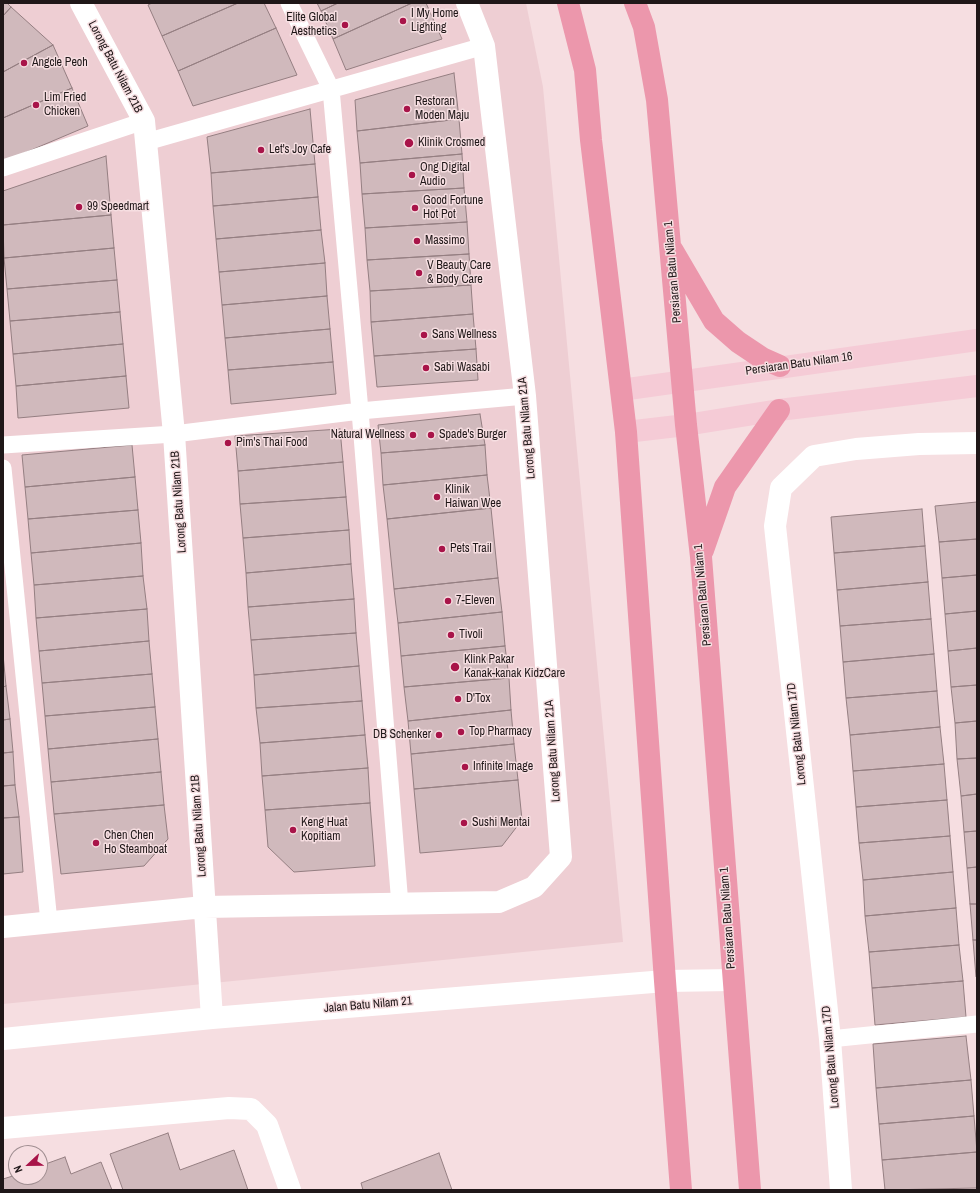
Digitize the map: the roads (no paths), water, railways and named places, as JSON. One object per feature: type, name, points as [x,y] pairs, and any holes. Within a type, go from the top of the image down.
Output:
[{"type":"main road","points":[[568,3],[585,70],[626,432],[664,980],[681,1190]]},
{"type":"main road","name":"Persiaran Batu Nilam 1","points":[[635,3],[644,27],[657,100],[686,426],[701,557],[750,1190]]},
{"type":"main road","points":[[671,246],[714,321],[738,342],[762,358],[780,366]]},
{"type":"main road","points":[[701,557],[725,487],[779,410]]},
{"type":"street","name":"Lorong Batu Nilam 21B","points":[[81,3],[145,131],[174,434],[212,1018]]},
{"type":"street","name":"Lorong Batu Nilam 21A","points":[[400,904],[499,902],[534,887],[561,858],[525,396],[484,46],[467,3]]},
{"type":"street","name":"Persiaran Batu Nilam 16","points":[[621,390],[780,366],[977,340]]},
{"type":"street","points":[[626,432],[686,426],[779,410],[977,386]]},
{"type":"street","name":"Lorong Batu Nilam 17D","points":[[841,1190],[830,1039],[775,526],[781,488],[814,456],[856,449],[919,444],[977,443]]},
{"type":"street","points":[[3,927],[204,907],[400,904]]},
{"type":"street","name":"Jalan Batu Nilam 21","points":[[3,1039],[212,1018],[664,980],[733,980]]},
{"type":"street","points":[[3,1128],[229,1108],[250,1109],[267,1125],[290,1190]]},
{"type":"lane","points":[[289,3],[331,89],[360,411],[400,904]]},
{"type":"lane","points":[[3,168],[145,131],[331,89],[484,46]]},
{"type":"lane","points":[[3,445],[174,434],[360,411],[525,396]]},
{"type":"lane","points":[[3,468],[49,922]]},
{"type":"lane","points":[[830,1039],[977,1024]]},
{"type":"place","name":"I My Home Lighting","points":[[403,21]]},
{"type":"place","name":"Elite Global Aesthetics","points":[[345,25]]},
{"type":"place","name":"Angcle Peoh","points":[[24,63]]},
{"type":"place","name":"Lim Fried Chicken","points":[[36,105]]},
{"type":"place","name":"Restoran Moden Maju","points":[[407,109]]},
{"type":"place","name":"Klinik Crosmed","points":[[409,143]]},
{"type":"place","name":"Let's Joy Cafe","points":[[261,150]]},
{"type":"place","name":"Ong Digital Audio","points":[[412,175]]},
{"type":"place","name":"99 Speedmart","points":[[79,207]]},
{"type":"place","name":"Good Fortune Hot Pot","points":[[415,208]]},
{"type":"place","name":"Massimo","points":[[417,241]]},
{"type":"place","name":"V Beauty Care & Body Care","points":[[419,273]]},
{"type":"place","name":"Sans Wellness","points":[[424,335]]},
{"type":"place","name":"Sabi Wasabi","points":[[426,368]]},
{"type":"place","name":"Natural Wellness","points":[[413,435]]},
{"type":"place","name":"Spade's Burger","points":[[431,435]]},
{"type":"place","name":"Pim's Thai Food","points":[[228,443]]},
{"type":"place","name":"Klinik Haiwan Wee","points":[[437,497]]},
{"type":"place","name":"Pets Trail","points":[[442,549]]},
{"type":"place","name":"7-Eleven","points":[[448,601]]},
{"type":"place","name":"Tivoli","points":[[451,635]]},
{"type":"place","name":"Klink Pakar Kanak-kanak KidzCare","points":[[455,667]]},
{"type":"place","name":"D'Tox","points":[[458,699]]},
{"type":"place","name":"Top Pharmacy","points":[[461,732]]},
{"type":"place","name":"DB Schenker","points":[[439,735]]},
{"type":"place","name":"Infinite Image","points":[[465,767]]},
{"type":"place","name":"Sushi Mentai","points":[[464,823]]},
{"type":"place","name":"Keng Huat Kopitiam","points":[[293,830]]},
{"type":"place","name":"Chen Chen Ho Steamboat","points":[[96,843]]}]
